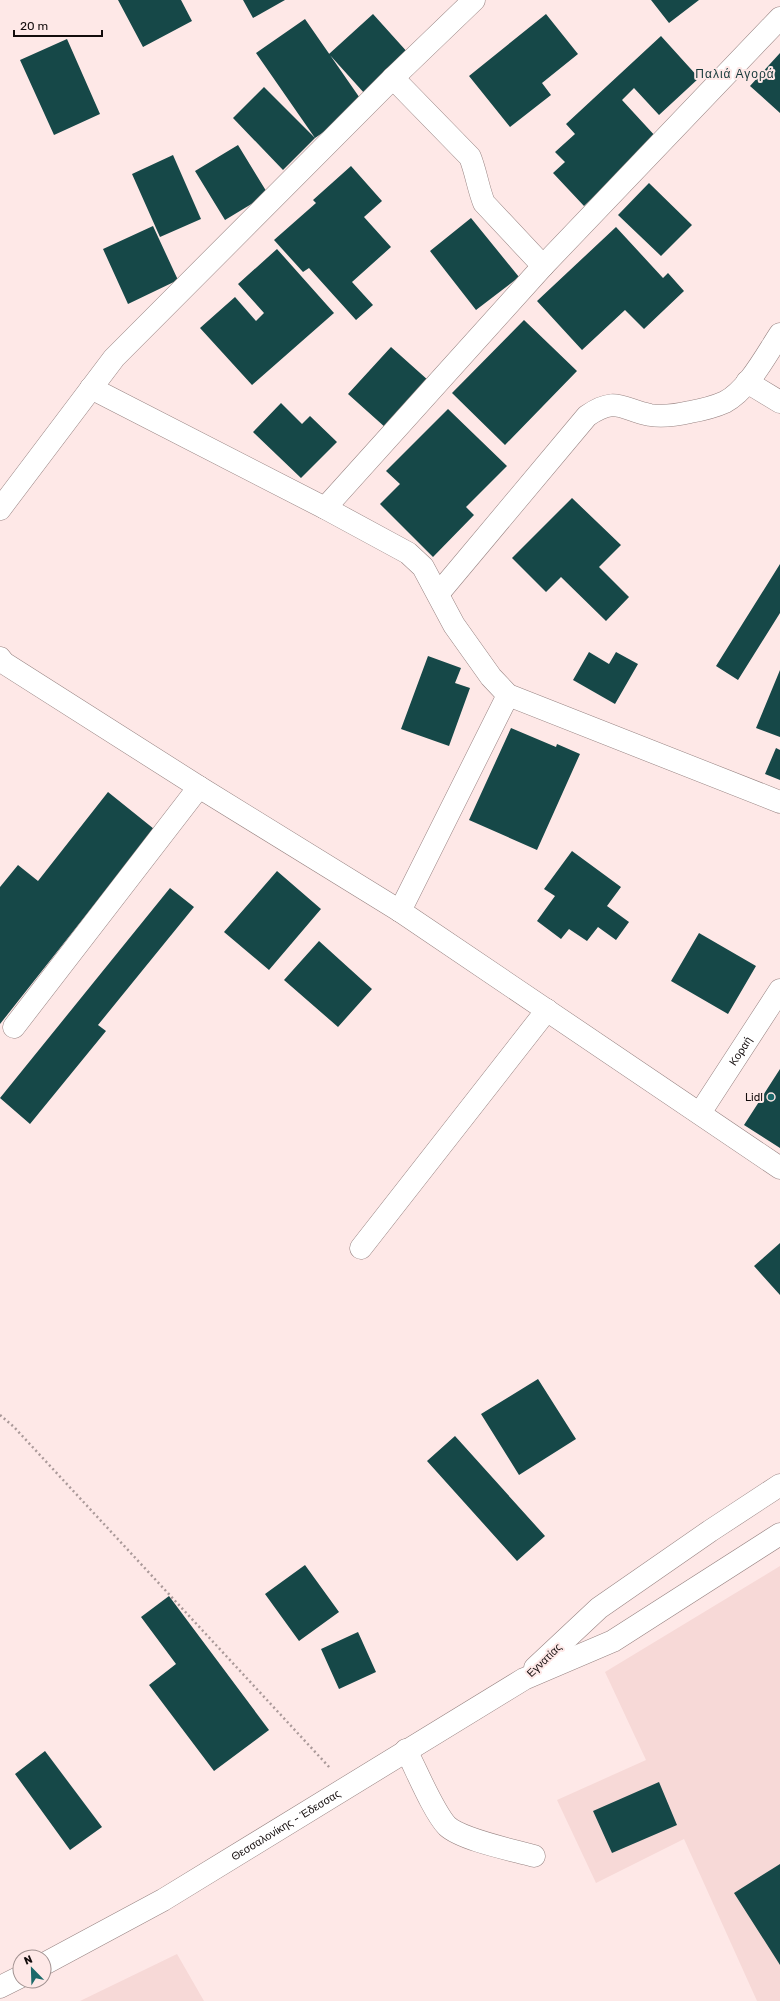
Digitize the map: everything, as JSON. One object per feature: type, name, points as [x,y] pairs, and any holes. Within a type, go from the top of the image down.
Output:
[{"type":"main road","points":[[0,510],[90,388],[124,348],[393,78],[474,0]]},
{"type":"main road","points":[[325,508],[543,266],[780,18]]},
{"type":"main road","points":[[393,78],[470,157],[476,170],[479,190],[484,203],[543,266]]},
{"type":"main road","points":[[438,594],[587,416],[605,405],[613,404],[651,415],[676,415],[705,409],[725,402],[744,388],[780,334]]},
{"type":"main road","points":[[748,382],[780,402]]},
{"type":"main road","points":[[90,388],[325,508],[408,553],[423,567],[454,625],[474,654],[508,695],[780,802]]},
{"type":"main road","points":[[0,658],[4,663],[199,787],[400,911],[780,1168]]},
{"type":"main road","points":[[400,911],[508,695]]},
{"type":"main road","points":[[14,1028],[199,787]]},
{"type":"main road","name":"Κοραή","points":[[700,1113],[780,990]]},
{"type":"main road","points":[[361,1248],[547,1010]]},
{"type":"main road","name":"Εγνατίας","points":[[524,1679],[599,1608],[710,1531],[780,1485]]},
{"type":"main road","name":"Εγνατίας","points":[[524,1679],[613,1640],[780,1534]]},
{"type":"main road","name":"Θεσσαλονίκης - Έδεσσας","points":[[52,1960],[163,1900],[346,1786],[524,1679]]},
{"type":"main road","points":[[406,1750],[438,1812],[448,1826],[463,1835],[534,1856]]},
{"type":"main road","points":[[0,1988],[12,1981]]},
{"type":"path","points":[[0,1415],[14,1427],[346,1786]]},
{"type":"shaded area","points":[[780,1566],[780,2001],[757,2001],[684,1839],[596,1883],[557,1800],[646,1760],[605,1672]]},
{"type":"shaded area","points":[[177,1954],[204,2001],[80,2001]]},
{"type":"building","points":[[118,0],[181,0],[192,21],[143,47]]},
{"type":"building","points":[[243,0],[285,0],[253,18]]},
{"type":"building","points":[[651,0],[699,0],[669,23]]},
{"type":"building","points":[[373,14],[409,54],[365,94],[329,54]]},
{"type":"building","points":[[546,14],[578,54],[542,83],[551,95],[510,127],[469,76]]},
{"type":"building","points":[[305,19],[364,104],[315,138],[256,53]]},
{"type":"building","points":[[661,36],[699,78],[659,115],[634,88],[622,100],[657,138],[584,206],[553,173],[565,162],[555,152],[575,134],[566,124]]},
{"type":"building","points":[[67,39],[100,114],[54,135],[20,60]]},
{"type":"building","points":[[780,53],[780,113],[750,86]]},
{"type":"building","points":[[264,87],[315,138],[283,170],[233,118]]},
{"type":"building","points":[[238,145],[268,194],[225,220],[195,171]]},
{"type":"building","points":[[173,155],[201,219],[160,237],[132,174]]},
{"type":"building","points":[[351,166],[382,201],[364,217],[391,247],[352,282],[373,305],[356,320],[309,268],[303,272],[274,240],[316,203],[313,200]]},
{"type":"building","points":[[649,183],[692,225],[661,256],[618,215]]},
{"type":"building","points":[[471,218],[519,277],[476,310],[430,251]]},
{"type":"building","points":[[153,226],[178,280],[128,304],[103,249]]},
{"type":"building","points":[[616,227],[663,278],[668,273],[684,291],[644,329],[625,310],[582,350],[537,301]]},
{"type":"building","points":[[277,249],[334,313],[252,385],[200,328],[235,297],[256,321],[264,313],[238,284]]},
{"type":"building","points":[[524,320],[577,371],[505,445],[452,393]]},
{"type":"building","points":[[391,347],[429,381],[386,428],[348,394]]},
{"type":"building","points":[[281,403],[302,424],[310,416],[337,442],[301,478],[253,432]]},
{"type":"building","points":[[448,409],[507,466],[466,507],[474,515],[433,557],[380,504],[400,484],[386,471]]},
{"type":"building","points":[[572,498],[621,545],[599,567],[629,597],[606,621],[561,577],[546,592],[512,558]]},
{"type":"building","points":[[780,564],[780,613],[738,680],[716,666]]},
{"type":"building","points":[[589,652],[609,664],[616,652],[638,664],[615,704],[573,680]]},
{"type":"building","points":[[428,656],[461,668],[455,683],[470,688],[449,746],[401,729]]},
{"type":"building","points":[[780,670],[780,737],[756,728]]},
{"type":"building","points":[[511,728],[556,747],[557,744],[580,754],[537,850],[469,820]]},
{"type":"building","points":[[776,748],[780,750],[780,780],[765,774]]},
{"type":"building","points":[[108,792],[154,829],[0,1024],[0,887],[18,865],[38,881]]},
{"type":"building","points":[[572,851],[621,887],[607,906],[629,922],[616,940],[598,927],[587,941],[569,929],[561,939],[537,921],[555,896],[544,889]]},
{"type":"building","points":[[277,871],[321,909],[269,970],[224,932]]},
{"type":"building","points":[[170,888],[194,907],[98,1025],[106,1031],[30,1124],[0,1098]]},
{"type":"building","points":[[699,933],[756,966],[728,1014],[671,981]]},
{"type":"building","points":[[319,941],[372,989],[338,1027],[284,980]]},
{"type":"building","name":"Lidl","points":[[780,1069],[780,1148],[744,1125]]},
{"type":"building","points":[[780,1243],[780,1295],[754,1266]]},
{"type":"building","points":[[538,1379],[576,1439],[519,1475],[481,1414]]},
{"type":"building","points":[[455,1436],[545,1536],[517,1561],[427,1461]]},
{"type":"building","points":[[305,1565],[339,1612],[299,1641],[265,1594]]},
{"type":"building","points":[[169,1596],[269,1730],[214,1771],[149,1685],[176,1664],[141,1617]]},
{"type":"building","points":[[358,1632],[376,1672],[339,1689],[321,1649]]},
{"type":"building","points":[[45,1751],[102,1827],[70,1850],[15,1774]]},
{"type":"building","points":[[659,1782],[677,1825],[612,1853],[593,1811]]},
{"type":"building","points":[[780,1864],[780,1965],[734,1893]]},
{"type":"place","name":"Lidl","points":[[771,1097]]},
{"type":"district","name":"Παλιά Αγορά","points":[[735,74]]}]
